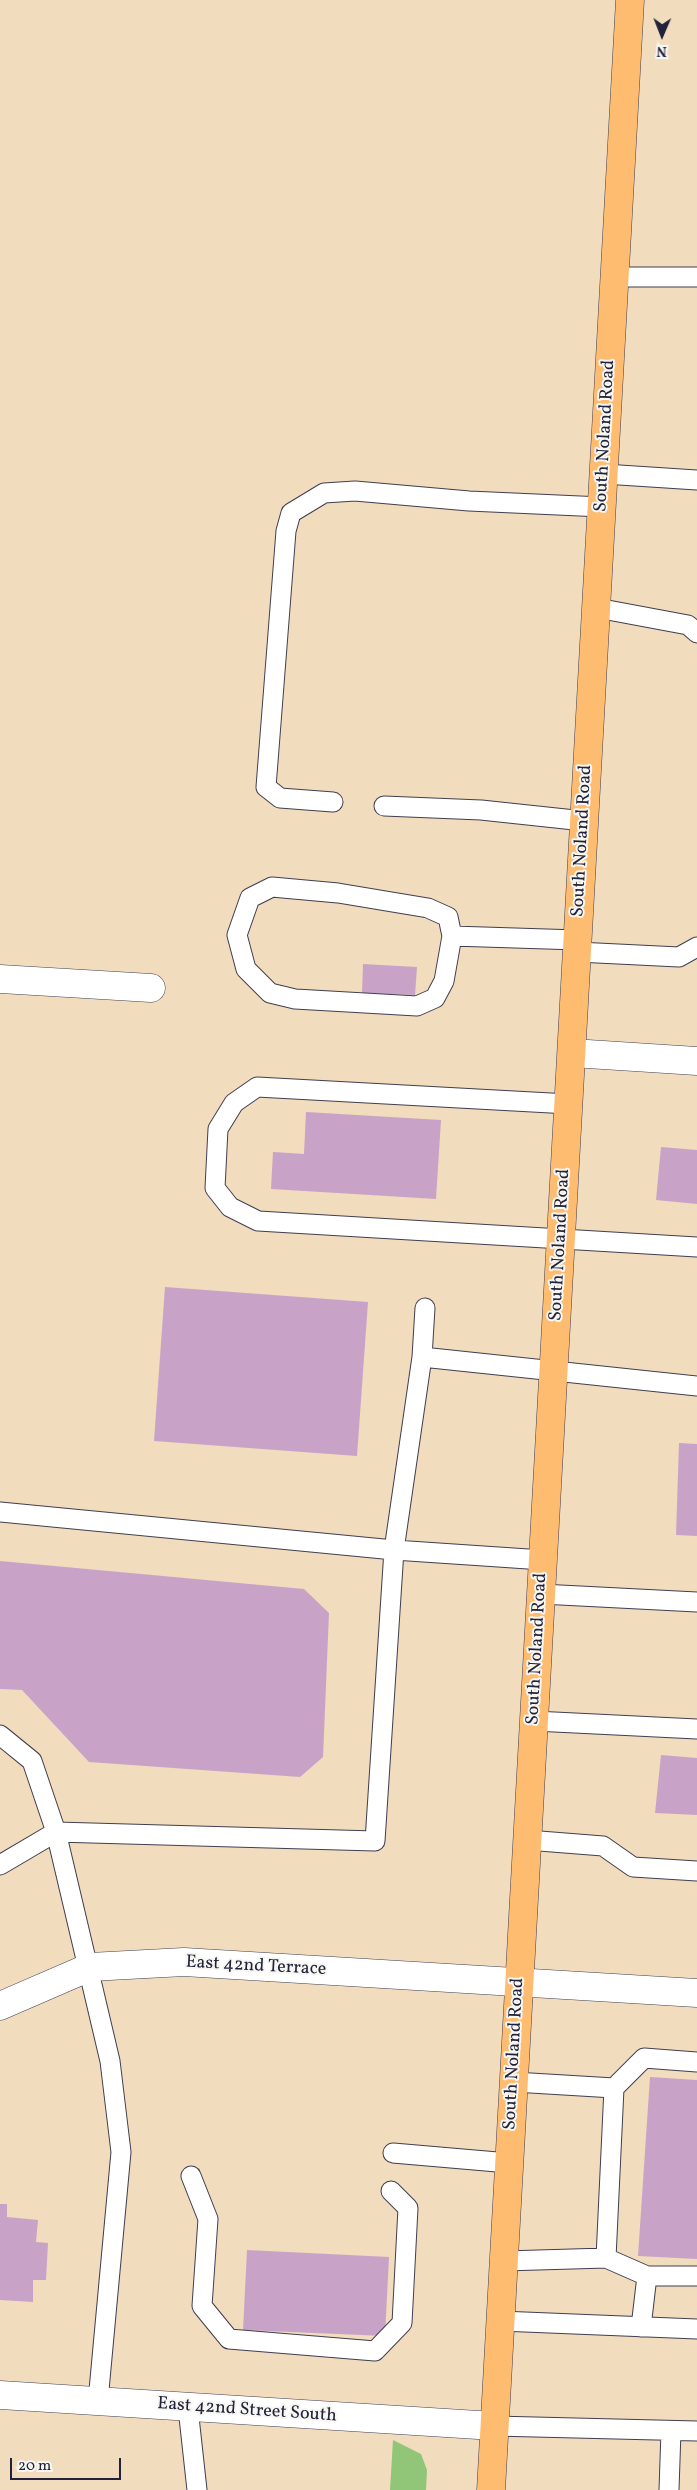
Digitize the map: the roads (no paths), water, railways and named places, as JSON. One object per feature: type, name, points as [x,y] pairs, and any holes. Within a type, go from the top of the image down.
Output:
[{"type":"main road","name":"South Noland Road","points":[[491,2490],[630,0]]},
{"type":"street","points":[[0,979],[151,988]]},
{"type":"street","points":[[572,1053],[697,1064]]},
{"type":"street","name":"East 42nd Terrace","points":[[0,2006],[90,1967],[184,1962],[697,1993]]},
{"type":"street","name":"East 42nd Street South","points":[[0,2394],[188,2408],[494,2426]]},
{"type":"lane","points":[[615,277],[697,277]]},
{"type":"lane","points":[[604,474],[697,480]]},
{"type":"lane","points":[[333,802],[280,798],[266,787],[286,531],[291,513],[324,493],[355,491],[469,501],[602,507]]},
{"type":"lane","points":[[597,608],[688,625],[697,633]]},
{"type":"lane","points":[[384,806],[447,808],[584,821]]},
{"type":"lane","points":[[272,887],[338,893],[428,908],[448,917],[452,936],[444,981],[435,998],[417,1006],[295,999],[270,993],[246,970],[238,935],[250,898],[272,887]]},
{"type":"lane","points":[[452,936],[578,946],[679,957],[697,947]]},
{"type":"lane","points":[[569,1104],[257,1087],[234,1103],[218,1129],[215,1188],[230,1207],[258,1221],[697,1247]]},
{"type":"lane","points":[[0,1865],[56,1832],[375,1840],[394,1550],[422,1357],[425,1308]]},
{"type":"lane","points":[[422,1357],[697,1386]]},
{"type":"lane","points":[[0,1512],[394,1550],[543,1560]]},
{"type":"lane","points":[[541,1594],[697,1602]]},
{"type":"lane","points":[[534,1722],[697,1729]]},
{"type":"lane","points":[[0,1735],[32,1761],[56,1832],[90,1967],[110,2061],[121,2152],[98,2401]]},
{"type":"lane","points":[[527,1840],[602,1846],[634,1867],[697,1871]]},
{"type":"lane","points":[[606,2258],[614,2088],[644,2058],[697,2062]]},
{"type":"lane","points":[[514,2082],[614,2088]]},
{"type":"lane","points":[[393,2153],[509,2163]]},
{"type":"lane","points":[[191,2176],[208,2219],[202,2306],[229,2339],[375,2351],[402,2323],[408,2208],[391,2191]]},
{"type":"lane","points":[[504,2261],[606,2258],[647,2276],[697,2276]]},
{"type":"lane","points":[[641,2327],[647,2276]]},
{"type":"lane","points":[[500,2321],[697,2329]]},
{"type":"lane","points":[[188,2408],[197,2490]]},
{"type":"lane","points":[[494,2426],[697,2431]]},
{"type":"lane","points":[[669,2490],[671,2431]]}]
